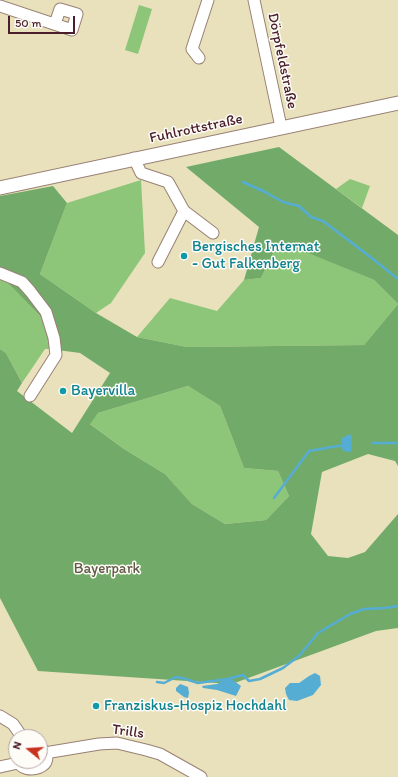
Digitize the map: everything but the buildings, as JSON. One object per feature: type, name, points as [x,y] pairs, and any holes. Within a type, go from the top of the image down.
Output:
[{"type":"street","points":[[199,58],[192,49],[208,0]]},
{"type":"street","name":"Dörpfeldstraße","points":[[254,0],[281,127]]},
{"type":"street","points":[[0,6],[54,24]]},
{"type":"street","name":"Fuhlrottstraße","points":[[0,188],[134,158],[398,103]]},
{"type":"street","points":[[134,158],[140,173],[168,182],[184,211],[213,233]]},
{"type":"street","points":[[158,262],[184,211]]},
{"type":"street","points":[[0,273],[22,282],[30,291],[46,312],[54,338],[56,356],[30,396]]},
{"type":"street","points":[[0,716],[13,724],[16,729]]},
{"type":"street","name":"Trills","points":[[48,750],[117,743],[160,754],[201,777]]},
{"type":"street","points":[[22,769],[26,773],[40,775]]},
{"type":"green space","points":[[139,5],[152,9],[138,54],[125,50]]},
{"type":"green space","points":[[279,147],[398,235],[398,304],[374,280],[279,241],[261,278],[244,280],[259,227],[186,167]]},
{"type":"green space","points":[[350,179],[370,186],[362,208],[336,189]]},
{"type":"green space","points":[[141,180],[145,253],[111,303],[96,313],[40,274],[67,203]]},
{"type":"green space","name":"Bayerpark","points":[[53,186],[67,203],[40,274],[96,313],[137,337],[187,347],[364,345],[398,304],[398,466],[395,461],[368,454],[322,472],[311,534],[328,556],[348,558],[365,552],[398,514],[398,628],[376,631],[232,684],[38,671],[0,598],[0,349],[6,353],[22,383],[17,391],[72,433],[110,373],[80,353],[50,349],[41,317],[0,275],[0,196]],"holes":[[[188,386],[220,406],[244,468],[278,471],[289,496],[266,520],[225,524],[192,504],[165,474],[124,449],[90,424],[98,413]]]},
{"type":"green space","points":[[279,240],[374,280],[398,304],[364,345],[187,347],[137,337],[170,298],[217,311],[244,280],[261,278]]},
{"type":"green space","points":[[0,275],[41,317],[50,349],[45,349],[22,383],[6,353],[0,349]]},
{"type":"green space","points":[[188,386],[220,406],[244,468],[278,471],[289,496],[266,520],[225,524],[192,504],[165,474],[124,449],[89,423],[98,413]]},
{"type":"water","points":[[350,434],[352,437],[351,452],[343,451],[341,446],[342,438]]},
{"type":"water","points":[[315,673],[320,676],[321,685],[313,695],[297,701],[289,700],[285,688],[290,683],[299,683]]},
{"type":"water","points":[[227,678],[230,678],[241,686],[236,696],[217,690],[203,688],[202,686],[217,684]]},
{"type":"water","points":[[180,684],[188,687],[188,698],[176,691],[176,688]]},
{"type":"waterway","points":[[243,182],[283,202],[299,206],[311,217],[323,221],[398,279]]},
{"type":"waterway","points":[[372,443],[398,443]]},
{"type":"waterway","points":[[274,498],[309,451],[344,445]]},
{"type":"waterway","points":[[157,682],[164,683],[176,677],[198,683],[243,675],[249,681],[260,679],[283,668],[299,656],[318,633],[350,614],[364,609],[398,606]]},
{"type":"place","name":"Bergisches Internat - Gut Falkenberg","points":[[184,256]]},
{"type":"place","name":"Bayervilla","points":[[63,391]]},
{"type":"place","name":"Franziskus-Hospiz Hochdahl","points":[[96,706]]}]
